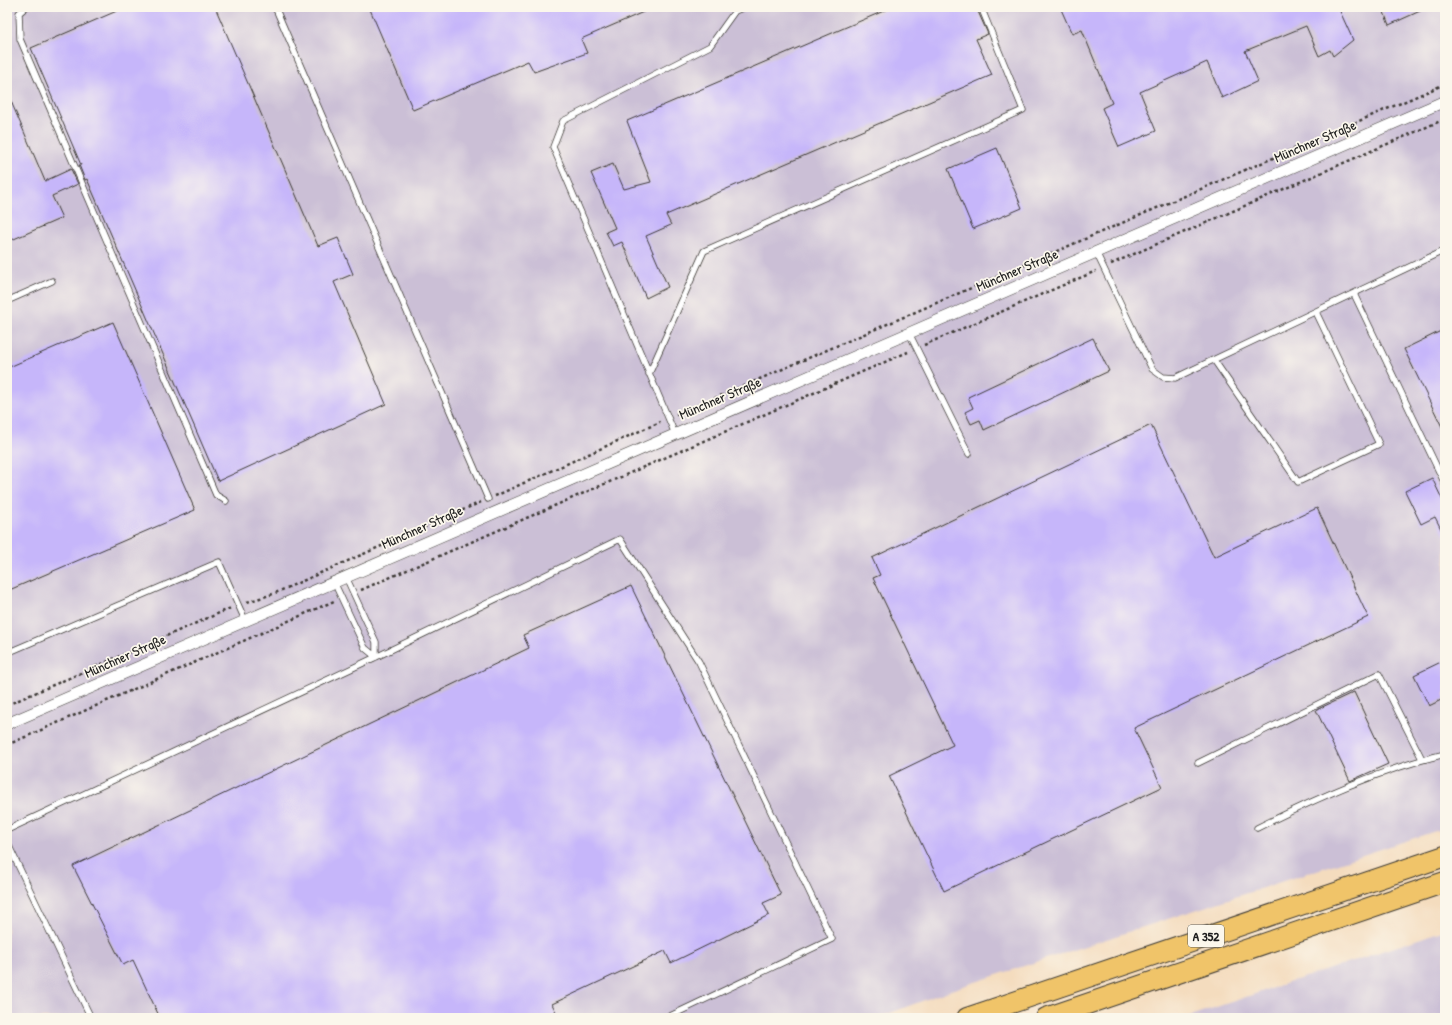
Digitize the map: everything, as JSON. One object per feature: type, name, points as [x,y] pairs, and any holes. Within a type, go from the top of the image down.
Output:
[{"type":"highway","name":"A 352","points":[[967,1018],[1445,856]]},
{"type":"highway","name":"A 352","points":[[1046,1018],[1445,882]]},
{"type":"street","name":"Münchner Straße","points":[[7,724],[1445,101]]},
{"type":"lane","points":[[26,7],[19,13],[20,39],[216,495],[226,501]]},
{"type":"lane","points":[[275,7],[488,499]]},
{"type":"lane","points":[[676,434],[553,147],[563,120],[710,46],[735,11],[745,7]]},
{"type":"lane","points":[[649,374],[704,251],[1023,110],[981,7]]},
{"type":"lane","points":[[1096,252],[1152,369],[1162,377],[1174,378],[1445,250]]},
{"type":"lane","points":[[7,301],[52,281]]},
{"type":"lane","points":[[1354,294],[1445,484]]},
{"type":"lane","points":[[1214,360],[1298,482],[1305,479],[1379,444],[1316,312]]},
{"type":"lane","points":[[909,333],[969,454]]},
{"type":"lane","points":[[7,830],[376,657],[620,539],[699,662],[832,939],[666,1018]]},
{"type":"lane","points":[[7,652],[220,562],[245,620]]},
{"type":"lane","points":[[346,576],[376,642],[376,657]]},
{"type":"lane","points":[[334,582],[365,648],[376,657]]},
{"type":"lane","points":[[1198,763],[1379,674],[1422,760]]},
{"type":"lane","points":[[1256,828],[1323,795],[1422,760],[1445,754]]},
{"type":"lane","points":[[7,842],[91,1018]]},
{"type":"path","points":[[7,705],[238,604],[272,594],[668,418],[1445,84]]},
{"type":"path","points":[[353,593],[1445,119]]},
{"type":"path","points":[[7,745],[341,598]]},
{"type":"shaded area","points":[[7,7],[1445,7],[1445,828],[951,990],[877,1018],[7,1018]]},
{"type":"shaded area","points":[[1445,930],[1445,1018],[1184,1018]]},
{"type":"building","points":[[126,7],[215,7],[318,246],[338,238],[353,274],[334,282],[386,404],[218,481],[87,179],[85,180],[79,165],[81,165],[31,48]]},
{"type":"building","points":[[369,7],[655,7],[581,39],[587,53],[534,72],[528,61],[413,110]]},
{"type":"building","points":[[893,7],[976,7],[988,34],[976,39],[992,75],[666,215],[671,225],[646,236],[668,287],[646,298],[622,242],[613,246],[606,232],[615,228],[591,173],[613,164],[624,189],[651,182],[627,121]]},
{"type":"building","points":[[1060,7],[1338,7],[1353,40],[1333,56],[1330,50],[1319,56],[1306,26],[1245,51],[1258,81],[1222,98],[1207,62],[1140,92],[1156,131],[1119,147],[1102,108],[1112,103],[1082,30],[1072,34]]},
{"type":"building","points":[[1382,7],[1429,7],[1389,25]]},
{"type":"building","points":[[7,92],[45,181],[71,169],[78,184],[52,196],[62,218],[7,242]]},
{"type":"building","points":[[997,148],[1022,208],[973,229],[948,169]]},
{"type":"building","points":[[113,322],[195,510],[7,591],[7,368]]},
{"type":"building","points":[[1445,329],[1445,433],[1404,349]]},
{"type":"building","points":[[1093,338],[1109,371],[984,430],[980,420],[971,424],[965,412],[973,408],[968,397]]},
{"type":"building","points":[[1151,425],[1214,557],[1317,508],[1368,617],[1134,728],[1162,787],[944,891],[889,776],[953,745],[873,578],[880,575],[872,558]]},
{"type":"building","points":[[1432,478],[1445,505],[1445,537],[1435,517],[1421,524],[1405,491]]},
{"type":"building","points":[[631,586],[781,895],[763,903],[769,915],[671,963],[665,951],[552,1004],[559,1018],[160,1018],[133,960],[123,965],[73,866],[529,648],[523,635]]},
{"type":"building","points":[[1445,660],[1445,698],[1429,706],[1414,675]]},
{"type":"building","points":[[1354,692],[1388,764],[1350,781],[1316,710]]}]
